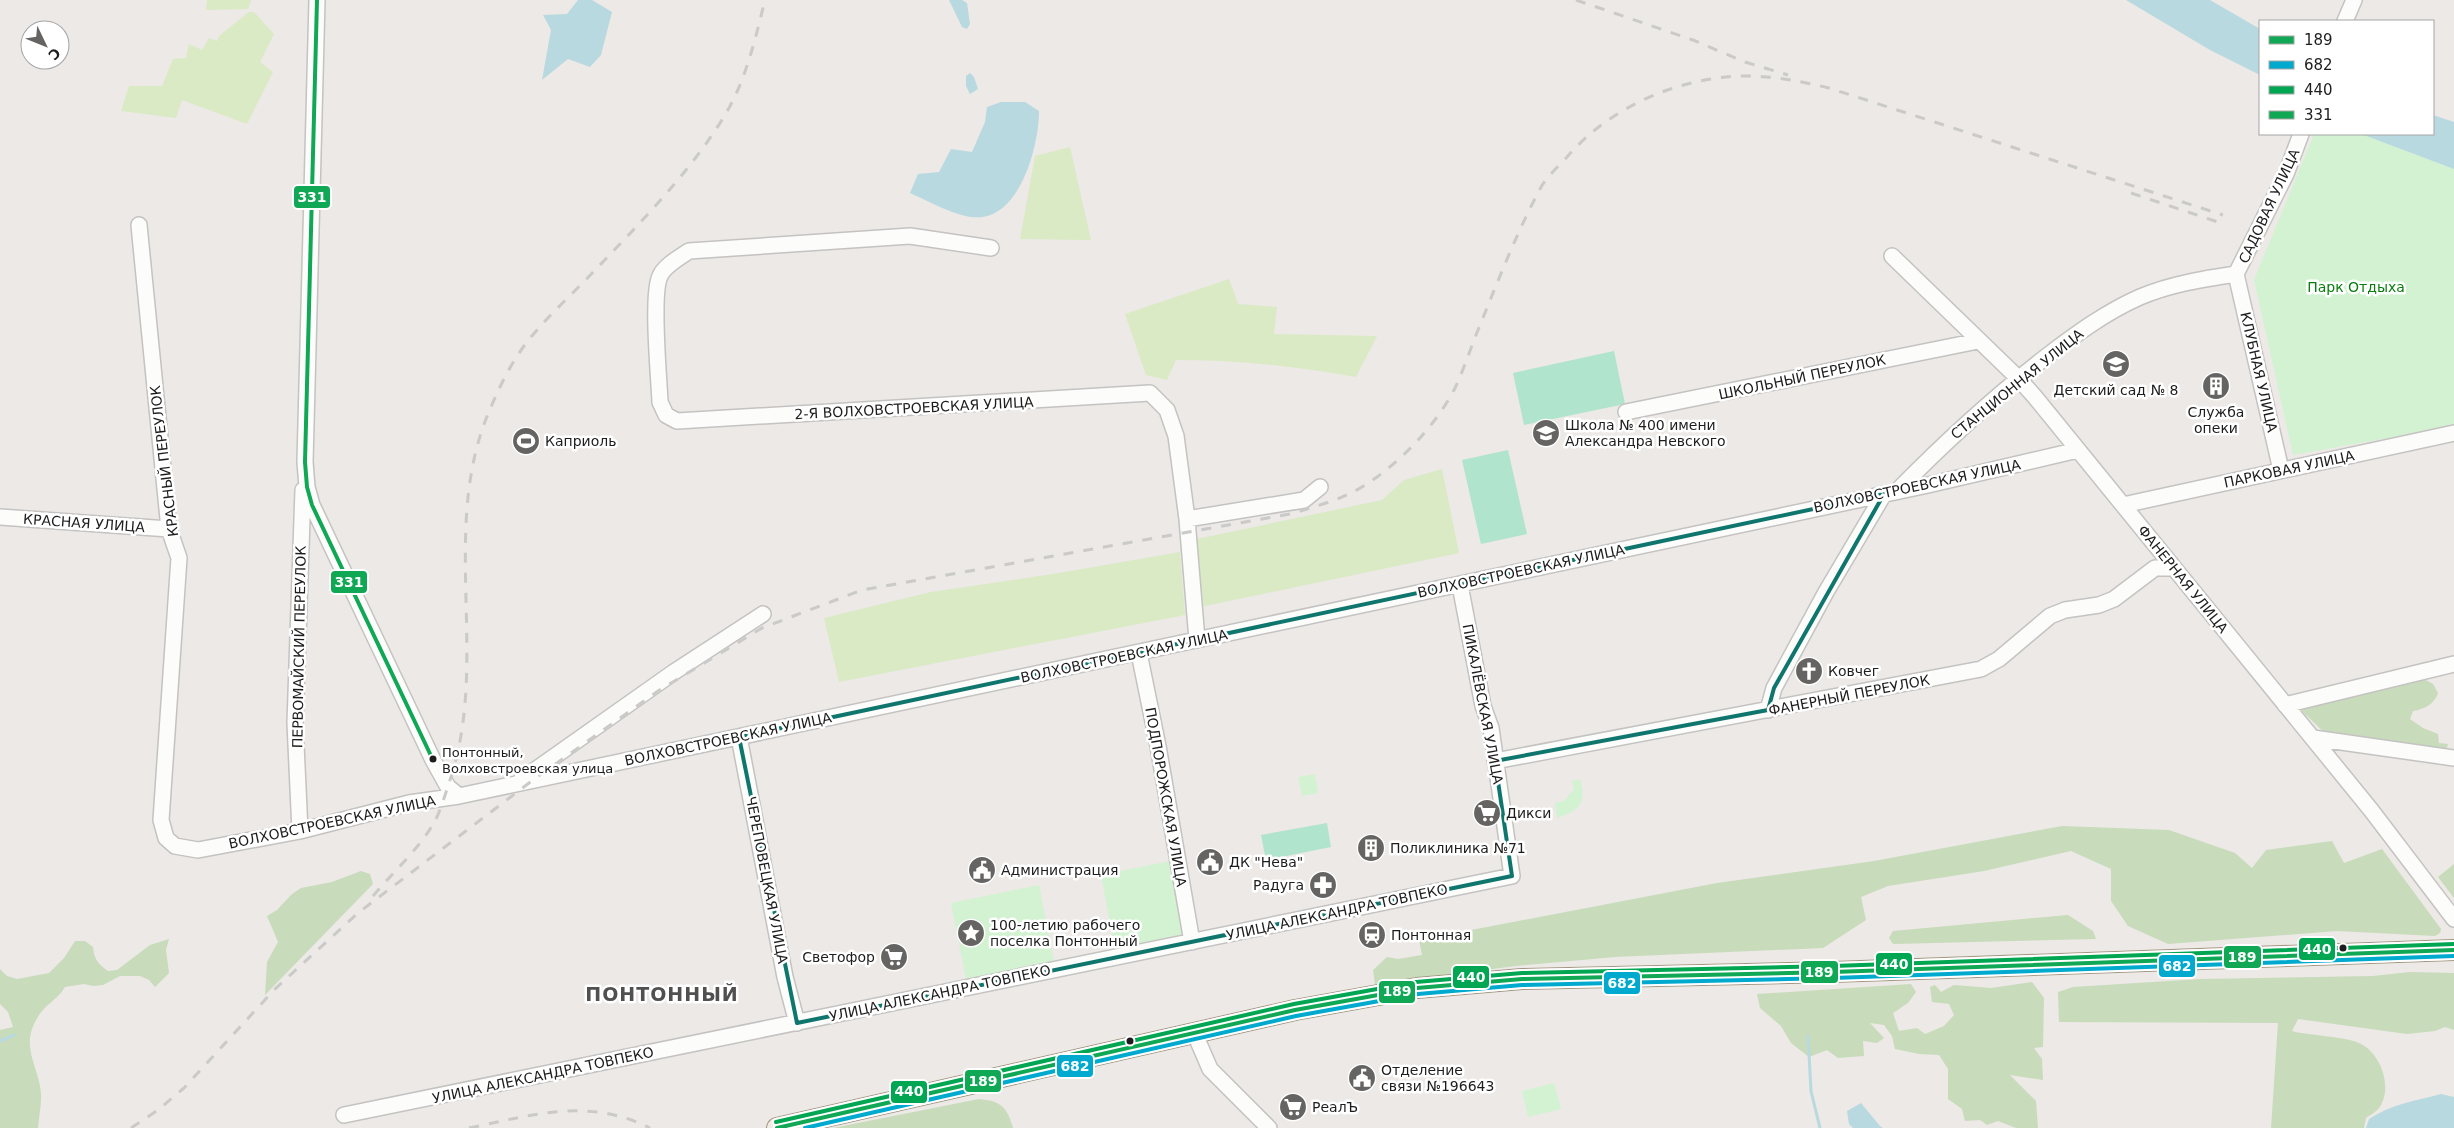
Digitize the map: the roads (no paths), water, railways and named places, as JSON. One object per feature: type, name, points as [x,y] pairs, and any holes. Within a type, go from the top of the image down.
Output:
[{"type":"main road","points":[[777,1128],[1194,1032],[1417,988],[1522,979],[1833,972],[2454,950]]},
{"type":"street","points":[[317,0],[305,462],[307,487],[312,505],[433,760],[448,787],[459,796]]},
{"type":"street","points":[[2345,20],[2354,0]]},
{"type":"street","name":"САДОВАЯ УЛИЦА","points":[[2236,274],[2271,206],[2301,135]]},
{"type":"street","name":"КРАСНЫЙ ПЕРЕУЛОК","points":[[139,225],[169,529],[179,558],[161,820],[166,838],[170,843]]},
{"type":"street","name":"2-Я ВОЛХОВСТРОЕВСКАЯ УЛИЦА","points":[[991,248],[910,236],[689,251],[675,260],[660,276],[656,295],[660,402],[666,415],[677,421],[1150,393],[1167,410],[1176,436],[1188,519]]},
{"type":"street","name":"ФАНЕРНАЯ УЛИЦА","points":[[1892,256],[2019,379],[2313,738],[2371,810],[2454,919]]},
{"type":"street","name":"СТАНЦИОННАЯ УЛИЦА","points":[[1768,710],[1774,688],[1826,592],[1891,493],[1947,440],[2078,332],[2140,297],[2184,282],[2236,274]]},
{"type":"street","name":"КЛУБНАЯ УЛИЦА","points":[[2236,274],[2281,470]]},
{"type":"street","name":"ШКОЛЬНЫЙ ПЕРЕУЛОК","points":[[1626,412],[1978,341]]},
{"type":"street","name":"ПАРКОВАЯ УЛИЦА","points":[[2124,505],[2454,433]]},
{"type":"street","name":"ВОЛХОВСТРОЕВСКАЯ УЛИЦА","points":[[170,843],[181,848],[198,850],[300,831],[410,803],[459,796],[1139,653],[1891,493],[2078,450]]},
{"type":"street","name":"ПЕРВОМАЙСКИЙ ПЕРЕУЛОК","points":[[300,831],[295,723],[305,462]]},
{"type":"street","points":[[1197,640],[1188,519],[1304,500],[1320,487]]},
{"type":"street","name":"КРАСНАЯ УЛИЦА","points":[[0,517],[169,529]]},
{"type":"street","name":"ФАНЕРНЫЙ ПЕРЕУЛОК","points":[[1495,761],[1981,669],[1999,659],[2050,616],[2065,610],[2099,605],[2114,599],[2155,568],[2174,568]]},
{"type":"street","name":"ПИКАЛЁВСКАЯ УЛИЦА","points":[[1460,585],[1495,761],[1509,853]]},
{"type":"street","points":[[515,784],[674,672],[763,614]]},
{"type":"street","name":"ПОДПОРОЖСКАЯ УЛИЦА","points":[[1139,653],[1158,746],[1192,942]]},
{"type":"street","points":[[2285,705],[2454,664]]},
{"type":"street","name":"ЧЕРЕПОВЕЦКАЯ УЛИЦА","points":[[739,737],[784,976],[797,1023]]},
{"type":"street","points":[[2313,738],[2454,758]]},
{"type":"street","name":"УЛИЦА АЛЕКСАНДРА ТОВПЕКО","points":[[344,1115],[1512,876],[1509,853]]},
{"type":"street","points":[[1194,1032],[1210,1069],[1269,1128]]},
{"type":"water","points":[[578,0],[592,0],[612,12],[601,55],[590,67],[568,59],[542,80],[551,30],[543,15],[567,14]]},
{"type":"water","points":[[949,0],[962,0],[967,3],[970,24],[967,29],[962,27]]},
{"type":"water","points":[[2126,0],[2210,0],[2259,28],[2259,74],[2210,50]]},
{"type":"water","points":[[970,73],[974,77],[978,89],[970,94],[966,86],[966,76]]},
{"type":"water","points":[[1001,102],[1025,102],[1039,111],[1036,141],[1032,157],[1018,190],[1008,203],[997,212],[983,217],[974,217],[946,210],[910,193],[918,174],[939,172],[951,149],[972,152],[985,122],[987,107]]},
{"type":"water","points":[[2434,115],[2454,122],[2454,169],[2364,135],[2434,135]]},
{"type":"water","points":[[2441,1094],[2454,1097],[2454,1128],[2366,1128],[2369,1119],[2386,1110]]},
{"type":"water","points":[[1861,1103],[1883,1128],[1853,1128],[1849,1124],[1847,1111]]},
{"type":"waterway","points":[[0,1041],[14,1035]]},
{"type":"waterway","points":[[1808,1036],[1811,1091],[1820,1128]]},
{"type":"railway","points":[[373,896],[414,850],[435,821],[449,783],[461,738],[466,693],[465,554],[467,508],[473,463],[486,419],[494,400],[513,363],[532,336],[648,214],[712,136],[739,88],[765,0]]},
{"type":"railway","points":[[1576,0],[1693,40],[1745,62],[1788,75]]},
{"type":"railway","points":[[131,1128],[158,1110],[184,1088],[274,990],[358,913],[533,780],[658,691],[762,628],[862,590],[1290,514],[1351,493],[1381,474],[1424,434],[1455,388],[1514,243],[1545,180],[1584,140],[1603,124],[1645,99],[1691,83],[1715,78],[1762,76],[1807,83],[1829,88],[2223,215]]},
{"type":"railway","points":[[2131,193],[2221,223]]},
{"type":"railway","points":[[469,1128],[538,1114],[582,1111],[605,1113],[650,1128]]},
{"type":"place","name":"Детский сад № 8","points":[[2116,364]]},
{"type":"place","name":"Служба опеки","points":[[2216,386]]},
{"type":"place","name":"Школа № 400 имени Александра Невского","points":[[1546,433]]},
{"type":"place","name":"Каприоль","points":[[526,441]]},
{"type":"place","name":"Ковчег","points":[[1809,671]]},
{"type":"place","name":"Понтонный, Волховстроевская улица","points":[[433,759]]},
{"type":"place","name":"Дикси","points":[[1487,813]]},
{"type":"place","name":"Поликлиника №71","points":[[1371,848]]},
{"type":"place","name":"ДК \"Нева\"","points":[[1210,862]]},
{"type":"place","name":"Администрация","points":[[982,870]]},
{"type":"place","name":"Радуга","points":[[1323,885]]},
{"type":"place","name":"100-летию рабочего поселка Понтонный","points":[[971,933]]},
{"type":"place","name":"Понтонная","points":[[1372,935]]},
{"type":"place","name":"Светофор","points":[[894,957]]},
{"type":"place","name":"Отделение связи №196643","points":[[1362,1078]]},
{"type":"place","name":"РеалЪ","points":[[1293,1107]]},
{"type":"district","name":"ПОНТОННЫЙ","points":[[662,994]]},
{"type":"park label","name":"Парк Отдыха","points":[[2356,287]]}]
